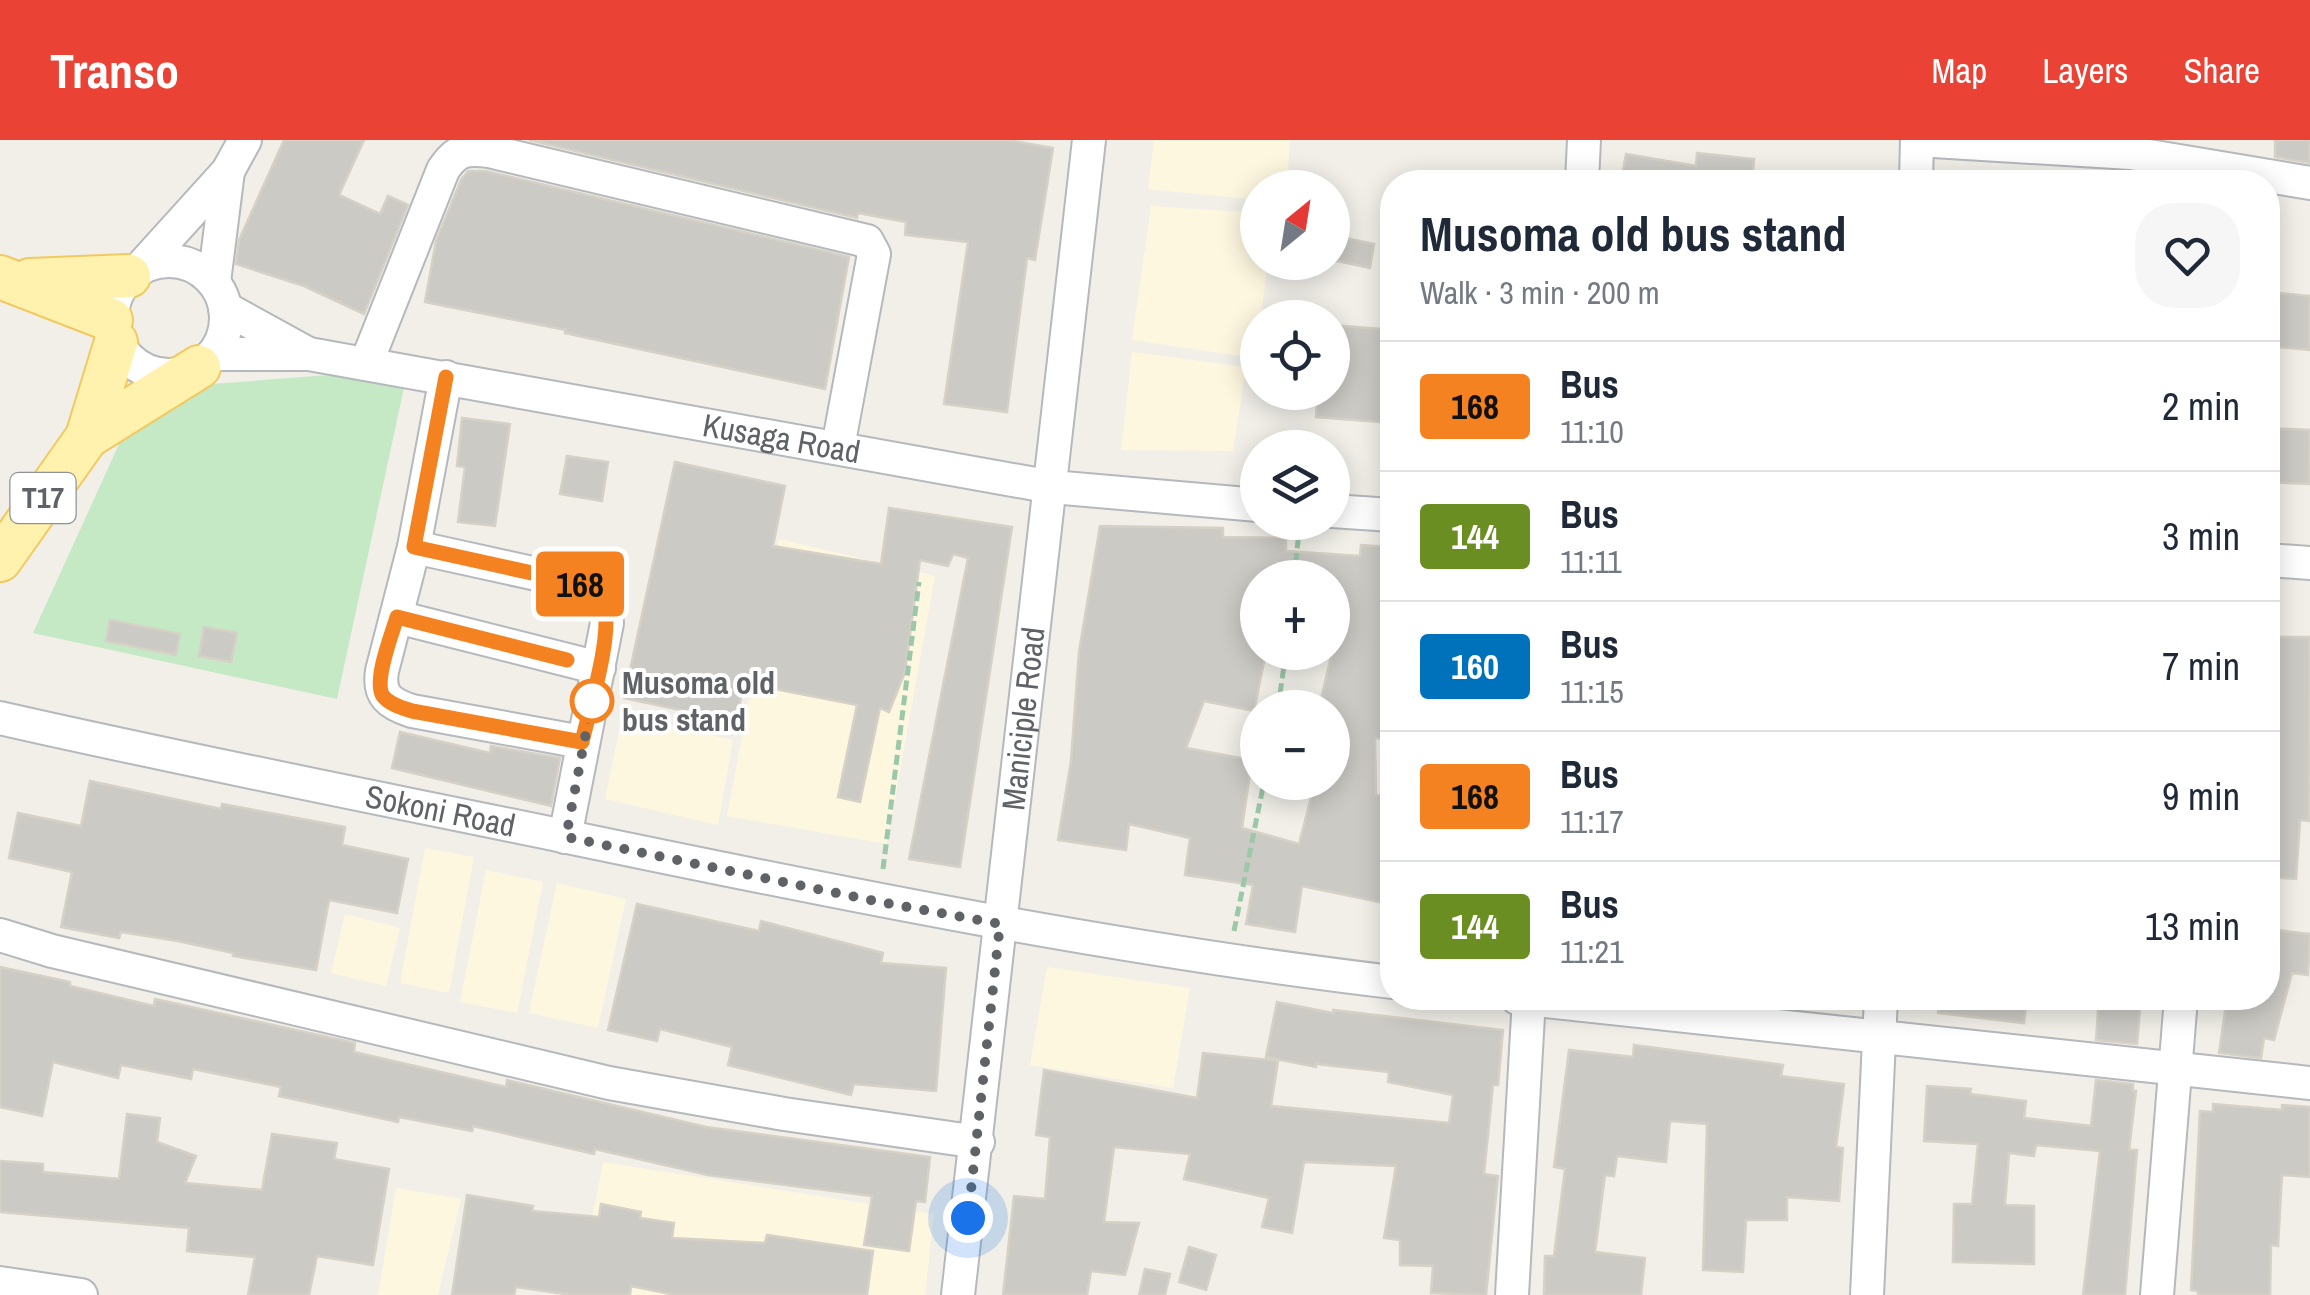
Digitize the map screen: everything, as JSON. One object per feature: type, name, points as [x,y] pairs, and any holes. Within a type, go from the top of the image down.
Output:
[{"type":"main road","points":[[7,279],[136,271]]},
{"type":"main road","points":[[7,279],[113,331]]},
{"type":"main road","name":"T17","points":[[0,560],[87,437],[113,331]]},
{"type":"main road","name":"T17","points":[[87,437],[207,360]]},
{"type":"street","points":[[245,140],[228,172],[118,288],[113,331],[127,358],[143,370],[161,375],[181,374],[207,360],[309,354]]},
{"type":"street","name":"Maniciple Road","points":[[958,1295],[1089,140]]},
{"type":"street","points":[[1583,170],[1584,140]]},
{"type":"street","points":[[1916,170],[1917,140],[2131,152],[2257,170]]},
{"type":"street","points":[[366,364],[443,170],[454,154],[468,148],[489,151],[867,240],[874,254],[838,446]]},
{"type":"street","points":[[207,360],[225,332],[220,295],[228,172]]},
{"type":"street","points":[[2280,176],[2310,183]]},
{"type":"street","points":[[136,271],[157,261],[188,264],[220,295],[309,354]]},
{"type":"street","name":"Kusaga Road","points":[[309,354],[1052,486],[1240,503]]},
{"type":"street","points":[[446,377],[414,547],[380,683],[384,696],[396,706],[582,742]]},
{"type":"street","points":[[1350,512],[1380,514]]},
{"type":"street","points":[[414,547],[582,584],[595,590],[604,606],[606,623],[599,668],[566,837]]},
{"type":"street","points":[[2280,561],[2310,563]]},
{"type":"street","points":[[397,617],[599,668]]},
{"type":"street","name":"Sokoni Road","points":[[0,718],[242,772],[880,902],[1000,924],[1380,980]]},
{"type":"street","points":[[0,935],[88,960],[609,1082],[784,1114],[978,1142]]},
{"type":"street","points":[[1512,1295],[1524,1010]]},
{"type":"street","points":[[1636,1010],[2310,1083]]},
{"type":"street","points":[[1867,1295],[1879,1010]]},
{"type":"street","points":[[2156,1295],[2180,1010]]},
{"type":"street","points":[[0,1283],[81,1295]]},
{"type":"path","points":[[880,902],[919,582]]},
{"type":"path","points":[[1229,958],[1260,800]]},
{"type":"shaded area","points":[[1154,140],[1290,140],[1288,170],[1240,170],[1240,198],[1148,189]]},
{"type":"shaded area","points":[[1151,206],[1240,212],[1240,280],[1266,280],[1263,300],[1240,300],[1240,356],[1132,340]]},
{"type":"shaded area","points":[[1132,352],[1240,366],[1240,406],[1233,451],[1121,450]]},
{"type":"shaded area","points":[[779,539],[935,576],[887,844],[727,816]]},
{"type":"shaded area","points":[[622,716],[733,740],[718,825],[605,799]]},
{"type":"shaded area","points":[[425,848],[474,857],[449,993],[400,983]]},
{"type":"shaded area","points":[[486,870],[543,882],[517,1013],[460,1002]]},
{"type":"shaded area","points":[[557,883],[626,899],[598,1028],[529,1013]]},
{"type":"shaded area","points":[[345,914],[400,928],[386,986],[331,973]]},
{"type":"shaded area","points":[[1047,967],[1190,988],[1173,1088],[1030,1065]]},
{"type":"shaded area","points":[[603,1162],[934,1214],[925,1295],[577,1295]]},
{"type":"shaded area","points":[[396,1188],[461,1199],[438,1295],[378,1295]]},
{"type":"green space","points":[[408,369],[337,699],[33,633],[126,429],[213,384]]},
{"type":"building","points":[[284,140],[364,140],[339,195],[380,214],[388,196],[408,205],[364,314],[304,286],[236,264],[239,240]]},
{"type":"building","points":[[529,140],[1008,140],[1053,148],[1035,260],[1027,258],[1007,412],[944,404],[968,242],[905,235],[906,222],[858,213],[857,218]]},
{"type":"building","points":[[2275,140],[2310,140],[2310,163],[2275,157]]},
{"type":"building","points":[[1697,153],[1754,159],[1753,170],[1623,170],[1626,154],[1696,166]]},
{"type":"building","points":[[468,171],[486,171],[849,257],[825,389],[425,302],[436,241]]},
{"type":"building","points":[[1350,239],[1374,244],[1370,268],[1350,264]]},
{"type":"building","points":[[2280,293],[2310,296],[2310,350],[2280,347]]},
{"type":"building","points":[[1350,326],[1380,329],[1380,422],[1316,417],[1317,410],[1350,410]]},
{"type":"building","points":[[462,418],[510,424],[495,526],[458,522],[465,467],[457,466]]},
{"type":"building","points":[[2280,429],[2310,430],[2309,484],[2280,483]]},
{"type":"building","points":[[567,456],[608,462],[602,501],[560,494]]},
{"type":"building","points":[[675,462],[785,486],[773,546],[881,564],[889,508],[1012,527],[960,867],[909,859],[968,558],[953,554],[948,566],[920,560],[905,672],[889,712],[880,708],[860,802],[838,797],[857,705],[744,683],[736,722],[624,698]]},
{"type":"building","points":[[1100,526],[1223,528],[1223,537],[1286,540],[1286,551],[1360,556],[1361,545],[1380,546],[1380,739],[1375,738],[1376,795],[1380,795],[1380,902],[1302,886],[1295,932],[1246,924],[1253,885],[1185,875],[1190,838],[1129,824],[1126,850],[1058,840],[1071,761],[1079,652]]},
{"type":"building","points":[[110,620],[180,634],[176,655],[106,641]]},
{"type":"building","points":[[204,627],[237,633],[231,662],[199,656]]},
{"type":"building","points":[[2280,637],[2310,637],[2309,821],[2300,820],[2296,879],[2280,878]]},
{"type":"building","points":[[400,732],[490,753],[491,746],[560,758],[551,806],[392,768]]},
{"type":"building","points":[[90,781],[221,809],[222,804],[345,827],[342,845],[408,859],[397,913],[329,900],[316,970],[233,956],[178,941],[121,932],[119,938],[61,927],[72,872],[9,858],[18,813],[81,826]]},
{"type":"building","points":[[637,904],[759,931],[761,921],[883,953],[881,963],[946,968],[936,1091],[854,1084],[851,1095],[728,1065],[732,1047],[660,1029],[657,1041],[608,1030]]},
{"type":"building","points":[[2280,930],[2310,934],[2308,975],[2292,973],[2274,1040],[2264,1038],[2261,1058],[2219,1053],[2225,1010],[2280,1010]]},
{"type":"building","points":[[0,967],[154,1006],[155,999],[355,1043],[354,1052],[506,1087],[507,1080],[706,1127],[930,1157],[925,1202],[916,1201],[909,1251],[864,1245],[872,1196],[708,1175],[473,1126],[472,1131],[399,1117],[398,1122],[279,1096],[281,1087],[193,1069],[191,1079],[121,1065],[118,1078],[53,1062],[42,1116],[0,1107]]},
{"type":"building","points":[[1277,1002],[1333,1013],[1503,1030],[1484,1174],[1498,1176],[1486,1295],[1431,1293],[1433,1266],[1400,1265],[1400,1240],[1384,1238],[1396,1166],[1304,1162],[1292,1233],[1262,1227],[1269,1198],[1184,1179],[1190,1154],[1114,1147],[1104,1222],[1139,1223],[1125,1275],[1091,1271],[1087,1295],[1003,1295],[1014,1196],[1045,1199],[1050,1137],[1036,1135],[1044,1070],[1197,1098],[1203,1053],[1278,1061],[1271,1106],[1449,1123],[1453,1095],[1388,1082],[1389,1072],[1316,1067],[1266,1057]]},
{"type":"building","points":[[1938,1010],[2026,1010],[2024,1023]]},
{"type":"building","points":[[2098,1010],[2140,1010],[2137,1044],[2096,1040]]},
{"type":"building","points":[[1634,1045],[1783,1065],[1781,1076],[1844,1084],[1836,1147],[1843,1148],[1839,1201],[1787,1197],[1787,1220],[1746,1220],[1743,1272],[1703,1270],[1707,1124],[1670,1121],[1666,1162],[1617,1156],[1614,1176],[1605,1175],[1595,1252],[1645,1258],[1641,1295],[1544,1295],[1545,1256],[1554,1256],[1565,1169],[1554,1167],[1569,1050],[1633,1057]]},
{"type":"building","points":[[2096,1080],[2133,1084],[2136,1091],[2129,1150],[2137,1150],[2125,1295],[2083,1295],[2100,1151],[2036,1145],[2034,1156],[2009,1153],[2005,1205],[2034,1206],[2034,1264],[1953,1262],[1954,1204],[1972,1204],[1978,1144],[1924,1141],[1927,1086],[1971,1089],[1970,1094],[2026,1101],[2024,1118],[2091,1126]]},
{"type":"building","points":[[2213,1104],[2282,1110],[2282,1105],[2310,1107],[2310,1177],[2282,1175],[2278,1246],[2271,1245],[2270,1295],[2198,1295],[2198,1291],[2191,1290],[2200,1111],[2213,1112]]},
{"type":"building","points":[[127,1114],[160,1118],[157,1142],[196,1156],[185,1183],[262,1190],[272,1134],[337,1143],[334,1159],[389,1169],[373,1265],[317,1256],[309,1295],[248,1295],[255,1257],[187,1251],[189,1228],[0,1212],[0,1161],[43,1164],[43,1172],[119,1179]]},
{"type":"building","points":[[467,1195],[533,1206],[532,1211],[599,1217],[601,1204],[641,1212],[640,1218],[674,1223],[672,1238],[765,1243],[767,1235],[873,1251],[867,1295],[675,1295],[631,1286],[630,1295],[572,1295],[516,1287],[514,1295],[452,1295]]},
{"type":"building","points":[[1189,1247],[1216,1255],[1206,1290],[1179,1282]]},
{"type":"building","points":[[1145,1269],[1170,1274],[1165,1295],[1139,1295]]},
{"type":"bus line","name":"168","points":[[446,377],[414,547],[595,590],[604,606],[606,623],[599,668],[582,742],[412,711],[396,706],[384,696],[380,683],[397,617],[567,660]]},
{"type":"place","name":"Musoma old bus stand","points":[[592,701]]},
{"type":"route","points":[[592,701],[566,837],[1000,924],[968,1218]]}]
